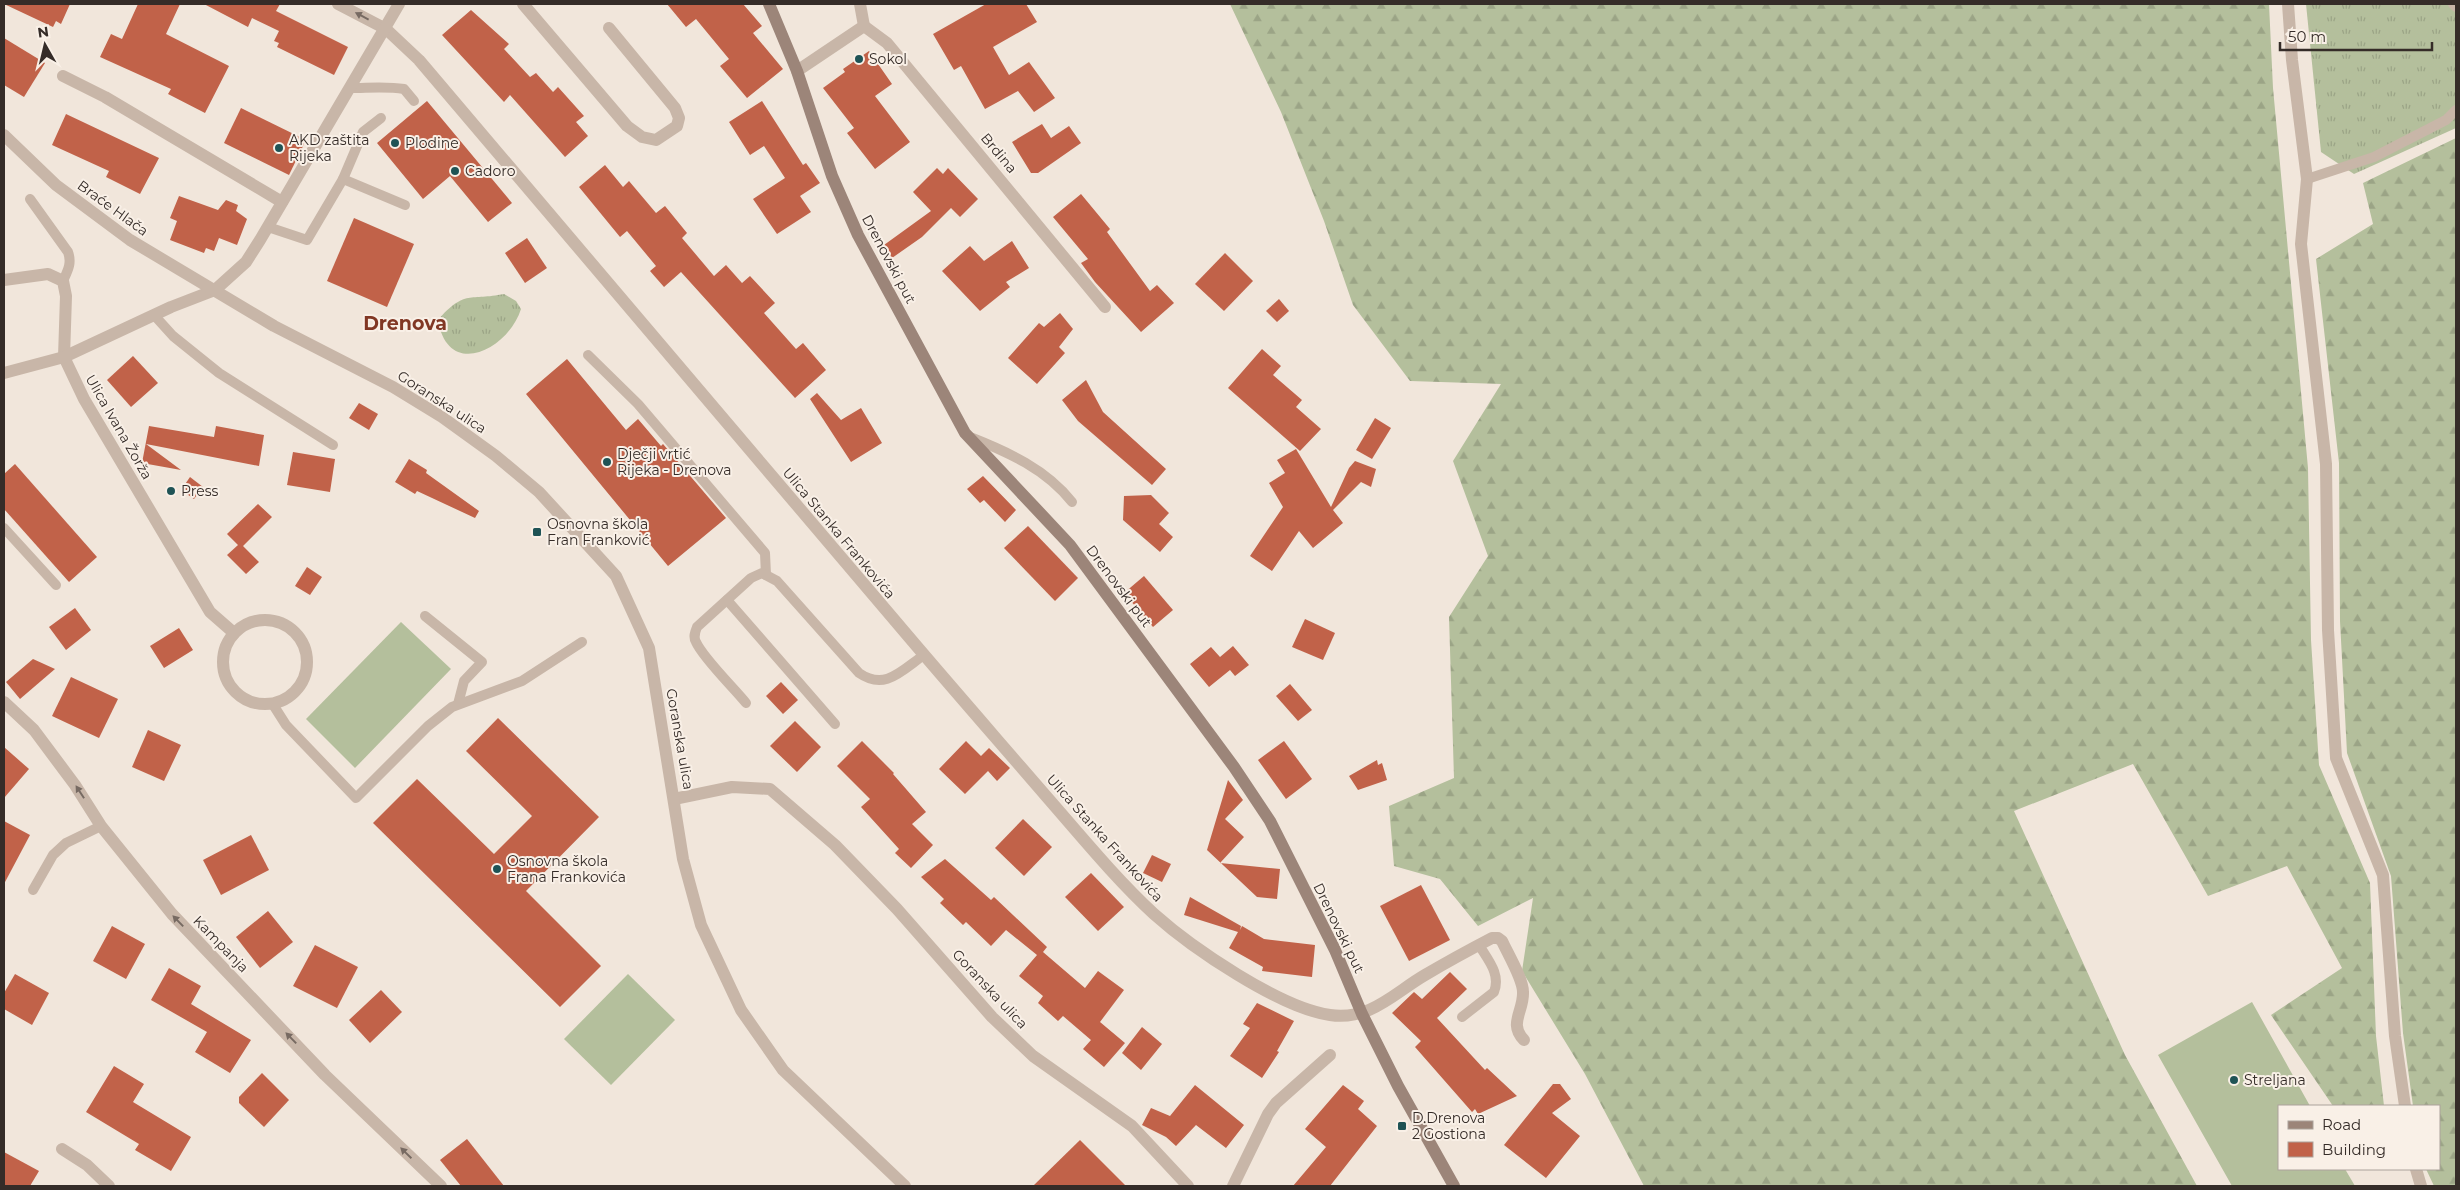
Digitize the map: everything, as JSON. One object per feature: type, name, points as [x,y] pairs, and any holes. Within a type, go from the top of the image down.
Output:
[{"type":"main road","name":"Drenovski put","points":[[770,4],[797,71],[832,176],[858,235],[969,436],[1070,545],[1234,767],[1270,821],[1335,950],[1362,1014],[1398,1086],[1454,1186]]},
{"type":"street","name":"Ulica Stanka Frankovića","points":[[338,4],[386,29],[419,60],[924,654],[1133,894],[1177,933],[1224,966],[1303,1008],[1329,1015],[1347,1017],[1362,1014]]},
{"type":"street","points":[[4,372],[64,357],[154,315],[215,290],[246,262],[386,29],[399,4]]},
{"type":"street","points":[[523,4],[627,126],[642,137],[656,140],[678,126],[679,118],[675,108],[609,28]]},
{"type":"street","points":[[797,71],[864,26],[860,4]]},
{"type":"street","points":[[2288,4],[2292,60],[2308,179],[2301,244],[2326,464],[2328,630],[2336,758],[2383,875],[2395,1036],[2404,1105]]},
{"type":"street","name":"Brdina","points":[[864,26],[893,51],[1106,307]]},
{"type":"street","points":[[63,76],[113,102],[282,202]]},
{"type":"street","name":"Braće Hlača","points":[[4,135],[56,185],[100,218],[130,240],[215,290]]},
{"type":"street","points":[[4,280],[48,274],[63,281]]},
{"type":"street","name":"Ulica Ivana Žorža","points":[[63,281],[66,296],[64,357],[84,399],[210,612],[234,633]]},
{"type":"street","name":"Goranska ulica","points":[[215,290],[282,330],[394,387],[450,422],[496,456],[539,492],[616,576],[649,648],[674,799],[732,787],[770,790],[835,845],[999,1023],[1033,1056],[1132,1126],[1188,1186]]},
{"type":"street","points":[[262,619],[278,621],[296,632],[304,643],[308,657],[307,669],[301,684],[291,695],[272,703],[259,703],[246,699],[234,689],[228,681],[223,665],[226,645],[234,633],[244,625],[262,619]]},
{"type":"street","name":"Kampanja","points":[[4,702],[34,730],[75,785],[101,826],[172,914],[325,1075],[442,1186]]},
{"type":"street","points":[[674,799],[683,859],[701,925],[741,1010],[783,1070],[906,1186]]},
{"type":"street","points":[[1362,1014],[1384,1004],[1421,977],[1494,937],[1502,942],[1524,990],[1516,1027],[1518,1034],[1524,1040]]},
{"type":"street","points":[[1233,1186],[1268,1114],[1276,1103],[1330,1056]]},
{"type":"street","points":[[62,1149],[87,1165],[109,1186]]},
{"type":"street","points":[[2416,1170],[2422,1186]]},
{"type":"lane","points":[[2453,4],[2456,7]]},
{"type":"lane","points":[[350,88],[372,89],[390,87],[404,89],[414,101]]},
{"type":"lane","points":[[2308,179],[2374,157],[2446,120],[2456,110]]},
{"type":"lane","points":[[268,227],[307,240],[344,179],[363,132],[381,118]]},
{"type":"lane","points":[[344,179],[405,205]]},
{"type":"lane","points":[[30,199],[68,252],[70,267],[63,281]]},
{"type":"lane","points":[[154,315],[173,336],[219,373],[333,445]]},
{"type":"lane","points":[[588,355],[638,404],[765,553],[766,575]]},
{"type":"lane","points":[[969,436],[1003,450],[1044,474],[1072,502]]},
{"type":"lane","points":[[4,528],[56,585]]},
{"type":"lane","points":[[746,703],[706,656],[696,642],[694,635],[697,627],[751,578],[762,574],[777,581],[858,673],[870,680],[876,682],[891,678],[924,654]]},
{"type":"lane","points":[[727,600],[835,724]]},
{"type":"lane","points":[[425,616],[482,662],[464,681],[458,704]]},
{"type":"lane","points":[[272,703],[286,725],[356,798],[428,726],[458,704],[522,681],[582,642]]},
{"type":"lane","points":[[33,890],[53,855],[66,843],[101,826]]},
{"type":"lane","points":[[1462,1017],[1494,992],[1496,986],[1494,971],[1479,945]]},
{"type":"green space","points":[[1230,4],[2269,4],[2273,88],[2308,468],[2311,640],[2319,765],[2370,883],[2376,1036],[2384,1105],[2332,1105],[2271,1015],[2342,968],[2287,866],[2208,896],[2133,764],[2014,811],[2125,1055],[2197,1186],[1644,1186],[1585,1074],[1522,971],[1533,898],[1478,926],[1440,879],[1394,866],[1389,806],[1454,778],[1449,617],[1488,556],[1453,461],[1501,384],[1410,381],[1353,305],[1324,221],[1281,112]]},
{"type":"green space","points":[[2306,4],[2456,4],[2456,128],[2354,174],[2321,152]]},
{"type":"green space","points":[[2456,138],[2456,1186],[2434,1186],[2426,1170],[2440,1170],[2440,1105],[2413,1105],[2403,1033],[2391,876],[2347,753],[2340,621],[2339,463],[2316,259],[2373,224],[2363,183]]},
{"type":"green space","points":[[504,294],[516,301],[521,309],[514,324],[504,336],[492,346],[478,352],[465,354],[453,349],[444,338],[438,320],[447,310],[468,298]]},
{"type":"green space","points":[[401,622],[451,669],[355,768],[306,719]]},
{"type":"green space","points":[[628,974],[675,1020],[611,1085],[564,1039]]},
{"type":"green space","name":"Streljana","points":[[2252,1002],[2309,1105],[2278,1105],[2278,1170],[2346,1170],[2355,1186],[2232,1186],[2158,1055]]},
{"type":"building","points":[[4,4],[70,4],[61,24],[56,21],[53,27]]},
{"type":"building","points":[[138,4],[180,4],[166,34],[229,66],[205,113],[168,94],[171,89],[100,57],[111,34],[122,39]]},
{"type":"building","points":[[204,4],[280,4],[276,11],[348,47],[334,75],[277,47],[279,43],[274,41],[279,31],[252,18],[248,27]]},
{"type":"building","points":[[667,4],[743,4],[762,26],[753,33],[783,69],[747,98],[720,66],[729,59],[696,19],[686,27]]},
{"type":"building","points":[[986,4],[1026,4],[1037,22],[993,47],[1009,75],[1029,62],[1055,98],[1034,112],[1018,91],[985,109],[961,66],[954,70],[933,34]]},
{"type":"building","points":[[471,10],[509,44],[504,49],[530,77],[536,73],[553,92],[558,87],[584,116],[576,122],[588,136],[565,157],[510,95],[504,102],[442,35]]},
{"type":"building","points":[[4,38],[45,63],[24,97],[4,85]]},
{"type":"building","points":[[869,51],[892,84],[875,96],[910,142],[875,169],[847,133],[854,128],[823,88],[845,72],[843,69]]},
{"type":"building","points":[[427,101],[512,203],[488,222],[450,176],[423,199],[377,143]]},
{"type":"building","points":[[762,101],[803,165],[806,163],[820,183],[800,196],[811,212],[777,234],[753,199],[785,178],[764,146],[750,155],[729,122]]},
{"type":"building","points":[[241,108],[306,140],[289,175],[224,143]]},
{"type":"building","points":[[66,114],[159,158],[140,194],[106,177],[109,171],[52,145]]},
{"type":"building","points":[[1042,124],[1051,138],[1069,126],[1081,143],[1038,173],[1031,173],[1012,142]]},
{"type":"building","points":[[605,165],[623,187],[629,181],[656,213],[665,206],[687,233],[682,238],[714,276],[726,265],[742,283],[750,276],[775,303],[764,313],[796,349],[803,343],[826,370],[795,398],[681,272],[664,287],[650,271],[656,266],[627,231],[620,237],[579,187]]},
{"type":"building","points":[[937,168],[943,174],[948,168],[978,199],[960,217],[951,208],[922,237],[892,258],[884,245],[931,211],[913,192]]},
{"type":"building","points":[[1081,194],[1110,229],[1107,232],[1150,291],[1157,285],[1174,303],[1141,332],[1095,282],[1081,263],[1088,259],[1053,217]]},
{"type":"building","points":[[179,196],[218,210],[226,200],[238,205],[236,211],[247,219],[237,245],[219,238],[214,251],[206,248],[204,253],[170,240],[177,221],[170,218]]},
{"type":"building","points":[[354,218],[414,244],[387,307],[327,281]]},
{"type":"building","points":[[527,238],[547,268],[525,283],[505,253]]},
{"type":"building","points":[[1012,241],[1029,268],[1006,282],[1010,287],[980,311],[942,271],[970,246],[984,261]]},
{"type":"building","points":[[1225,253],[1253,281],[1224,311],[1195,284]]},
{"type":"building","points":[[1279,299],[1289,311],[1277,322],[1266,311]]},
{"type":"building","points":[[1060,313],[1073,329],[1059,347],[1065,353],[1037,384],[1008,358],[1039,323],[1044,327]]},
{"type":"building","points":[[1262,349],[1281,366],[1273,375],[1302,400],[1296,407],[1321,429],[1300,451],[1228,388]]},
{"type":"building","points":[[133,356],[158,383],[131,407],[107,380]]},
{"type":"building","name":"Dječji vrtić Rijeka - Drenova","points":[[567,359],[626,430],[638,419],[661,446],[663,444],[726,518],[668,566],[526,394]]},
{"type":"building","points":[[1086,380],[1103,412],[1166,469],[1152,485],[1078,421],[1062,400]]},
{"type":"building","points":[[817,393],[841,420],[861,408],[882,443],[851,462],[810,399]]},
{"type":"building","points":[[359,403],[378,414],[369,430],[349,418]]},
{"type":"building","points":[[1375,418],[1391,428],[1372,459],[1356,450]]},
{"type":"building","points":[[149,426],[214,437],[216,426],[264,435],[259,466],[146,444],[181,470],[142,463]]},
{"type":"building","points":[[1296,449],[1331,507],[1349,468],[1355,461],[1376,469],[1371,487],[1361,482],[1333,510],[1343,523],[1313,548],[1299,531],[1272,571],[1250,556],[1283,507],[1269,483],[1285,473],[1277,460]]},
{"type":"building","points":[[293,452],[335,459],[330,492],[287,485]]},
{"type":"building","points":[[409,459],[427,470],[426,473],[479,511],[475,518],[417,491],[415,494],[395,482]]},
{"type":"building","points":[[15,464],[97,557],[69,582],[4,509],[4,474]]},
{"type":"building","points":[[983,476],[1016,510],[1005,522],[984,500],[980,503],[967,489]]},
{"type":"building","points":[[190,477],[203,487],[194,499],[181,490]]},
{"type":"building","points":[[1151,495],[1169,513],[1159,524],[1173,537],[1160,552],[1123,520],[1124,496]]},
{"type":"building","points":[[258,504],[272,517],[243,546],[259,562],[246,574],[227,555],[238,545],[227,534]]},
{"type":"building","points":[[1028,526],[1078,578],[1055,601],[1004,548]]},
{"type":"building","points":[[307,567],[322,577],[310,595],[295,586]]},
{"type":"building","points":[[1144,576],[1173,610],[1153,627],[1124,593]]},
{"type":"building","points":[[75,608],[91,630],[66,650],[49,627]]},
{"type":"building","points":[[1305,619],[1335,633],[1323,660],[1292,647]]},
{"type":"building","points":[[179,628],[193,650],[164,668],[150,646]]},
{"type":"building","points":[[1233,646],[1249,665],[1235,676],[1230,670],[1209,687],[1190,664],[1211,647],[1220,657]]},
{"type":"building","points":[[33,659],[55,669],[20,699],[6,682]]},
{"type":"building","points":[[71,677],[118,699],[99,738],[52,716]]},
{"type":"building","points":[[781,682],[798,700],[783,714],[766,696]]},
{"type":"building","points":[[1290,684],[1312,710],[1298,721],[1276,696]]},
{"type":"building","points":[[498,718],[599,817],[526,891],[601,966],[560,1007],[373,823],[417,779],[494,854],[532,816],[466,751]]},
{"type":"building","points":[[795,721],[821,747],[797,772],[770,746]]},
{"type":"building","points":[[148,730],[181,745],[164,781],[132,767]]},
{"type":"building","points":[[862,741],[894,773],[926,812],[912,824],[933,845],[911,868],[895,853],[899,849],[861,807],[870,799],[837,766]]},
{"type":"building","points":[[966,741],[981,756],[989,748],[1010,768],[997,781],[988,771],[965,794],[939,769]]},
{"type":"building","points":[[1284,741],[1312,779],[1286,799],[1258,760]]},
{"type":"building","points":[[4,747],[29,769],[4,798]]},
{"type":"building","points":[[1377,760],[1378,765],[1382,763],[1387,780],[1358,790],[1349,776]]},
{"type":"building","points":[[1228,780],[1243,800],[1225,819],[1244,837],[1220,863],[1207,850]]},
{"type":"building","points":[[1023,819],[1052,847],[1024,876],[995,848]]},
{"type":"building","points":[[4,821],[30,835],[4,884]]},
{"type":"building","points":[[251,835],[269,870],[221,895],[203,860]]},
{"type":"building","points":[[1152,855],[1171,864],[1162,882],[1143,873]]},
{"type":"building","points":[[945,859],[991,900],[994,897],[1047,947],[1043,952],[1085,988],[1098,971],[1124,990],[1100,1022],[1125,1043],[1104,1067],[1083,1049],[1091,1040],[1063,1016],[1058,1021],[1038,1003],[1043,996],[1019,976],[1037,955],[1006,930],[991,946],[966,922],[963,925],[940,903],[944,899],[921,877]]},
{"type":"building","points":[[1221,863],[1280,869],[1277,899],[1257,897]]},
{"type":"building","points":[[1091,873],[1124,907],[1098,931],[1065,897]]},
{"type":"building","points":[[1421,885],[1450,940],[1409,961],[1380,906]]},
{"type":"building","points":[[1190,897],[1241,926],[1240,930],[1242,926],[1264,939],[1315,945],[1312,977],[1262,971],[1263,967],[1229,948],[1238,932],[1184,915]]},
{"type":"building","points":[[268,911],[293,942],[260,968],[236,937]]},
{"type":"building","points":[[112,926],[145,944],[126,979],[93,961]]},
{"type":"building","points":[[315,945],[358,967],[337,1008],[293,986]]},
{"type":"building","points":[[169,968],[201,986],[191,1004],[251,1040],[230,1073],[195,1052],[207,1032],[151,1000]]},
{"type":"building","points":[[1450,972],[1467,989],[1437,1018],[1485,1070],[1487,1068],[1517,1096],[1478,1114],[1475,1109],[1472,1112],[1415,1047],[1421,1041],[1392,1013],[1414,992],[1422,999]]},
{"type":"building","points":[[15,974],[49,993],[32,1025],[4,1009],[4,993]]},
{"type":"building","points":[[381,990],[402,1012],[370,1043],[349,1020]]},
{"type":"building","points":[[1257,1003],[1294,1021],[1277,1051],[1279,1052],[1262,1078],[1230,1056],[1250,1028],[1243,1024]]},
{"type":"building","points":[[1142,1027],[1162,1044],[1141,1070],[1122,1053]]},
{"type":"building","points":[[114,1066],[144,1084],[133,1102],[191,1137],[171,1171],[135,1150],[139,1144],[86,1112]]},
{"type":"building","points":[[262,1073],[289,1100],[264,1127],[239,1103],[239,1097]]},
{"type":"building","points":[[1553,1084],[1560,1084],[1571,1099],[1552,1113],[1580,1136],[1546,1178],[1504,1145]]},
{"type":"building","points":[[1195,1085],[1244,1125],[1226,1148],[1196,1125],[1176,1146],[1166,1137],[1142,1125],[1151,1108],[1170,1116]]},
{"type":"building","points":[[1343,1085],[1364,1101],[1358,1109],[1377,1126],[1330,1186],[1293,1186],[1326,1147],[1305,1129]]},
{"type":"building","points":[[467,1139],[504,1186],[461,1186],[440,1160]]},
{"type":"building","points":[[1080,1140],[1126,1186],[1033,1186]]},
{"type":"building","points":[[4,1152],[39,1171],[30,1186],[4,1186]]},
{"type":"place","name":"Sokol","points":[[859,59]]},
{"type":"place","name":"Plodine","points":[[395,143]]},
{"type":"place","name":"AKD zaštita Rijeka","points":[[279,148]]},
{"type":"place","name":"Cadoro","points":[[455,171]]},
{"type":"place","name":"Dječji vrtić Rijeka - Drenova","points":[[607,462]]},
{"type":"place","name":"Press","points":[[171,491]]},
{"type":"place","name":"Osnovna škola Fran Franković","points":[[537,532]]},
{"type":"place","name":"Osnovna škola Frana Frankovića","points":[[497,869]]},
{"type":"place","name":"Streljana","points":[[2234,1080]]},
{"type":"place","name":"D.Drenova 2 Gostiona","points":[[1402,1126]]},
{"type":"district","name":"Drenova","points":[[405,323]]}]
